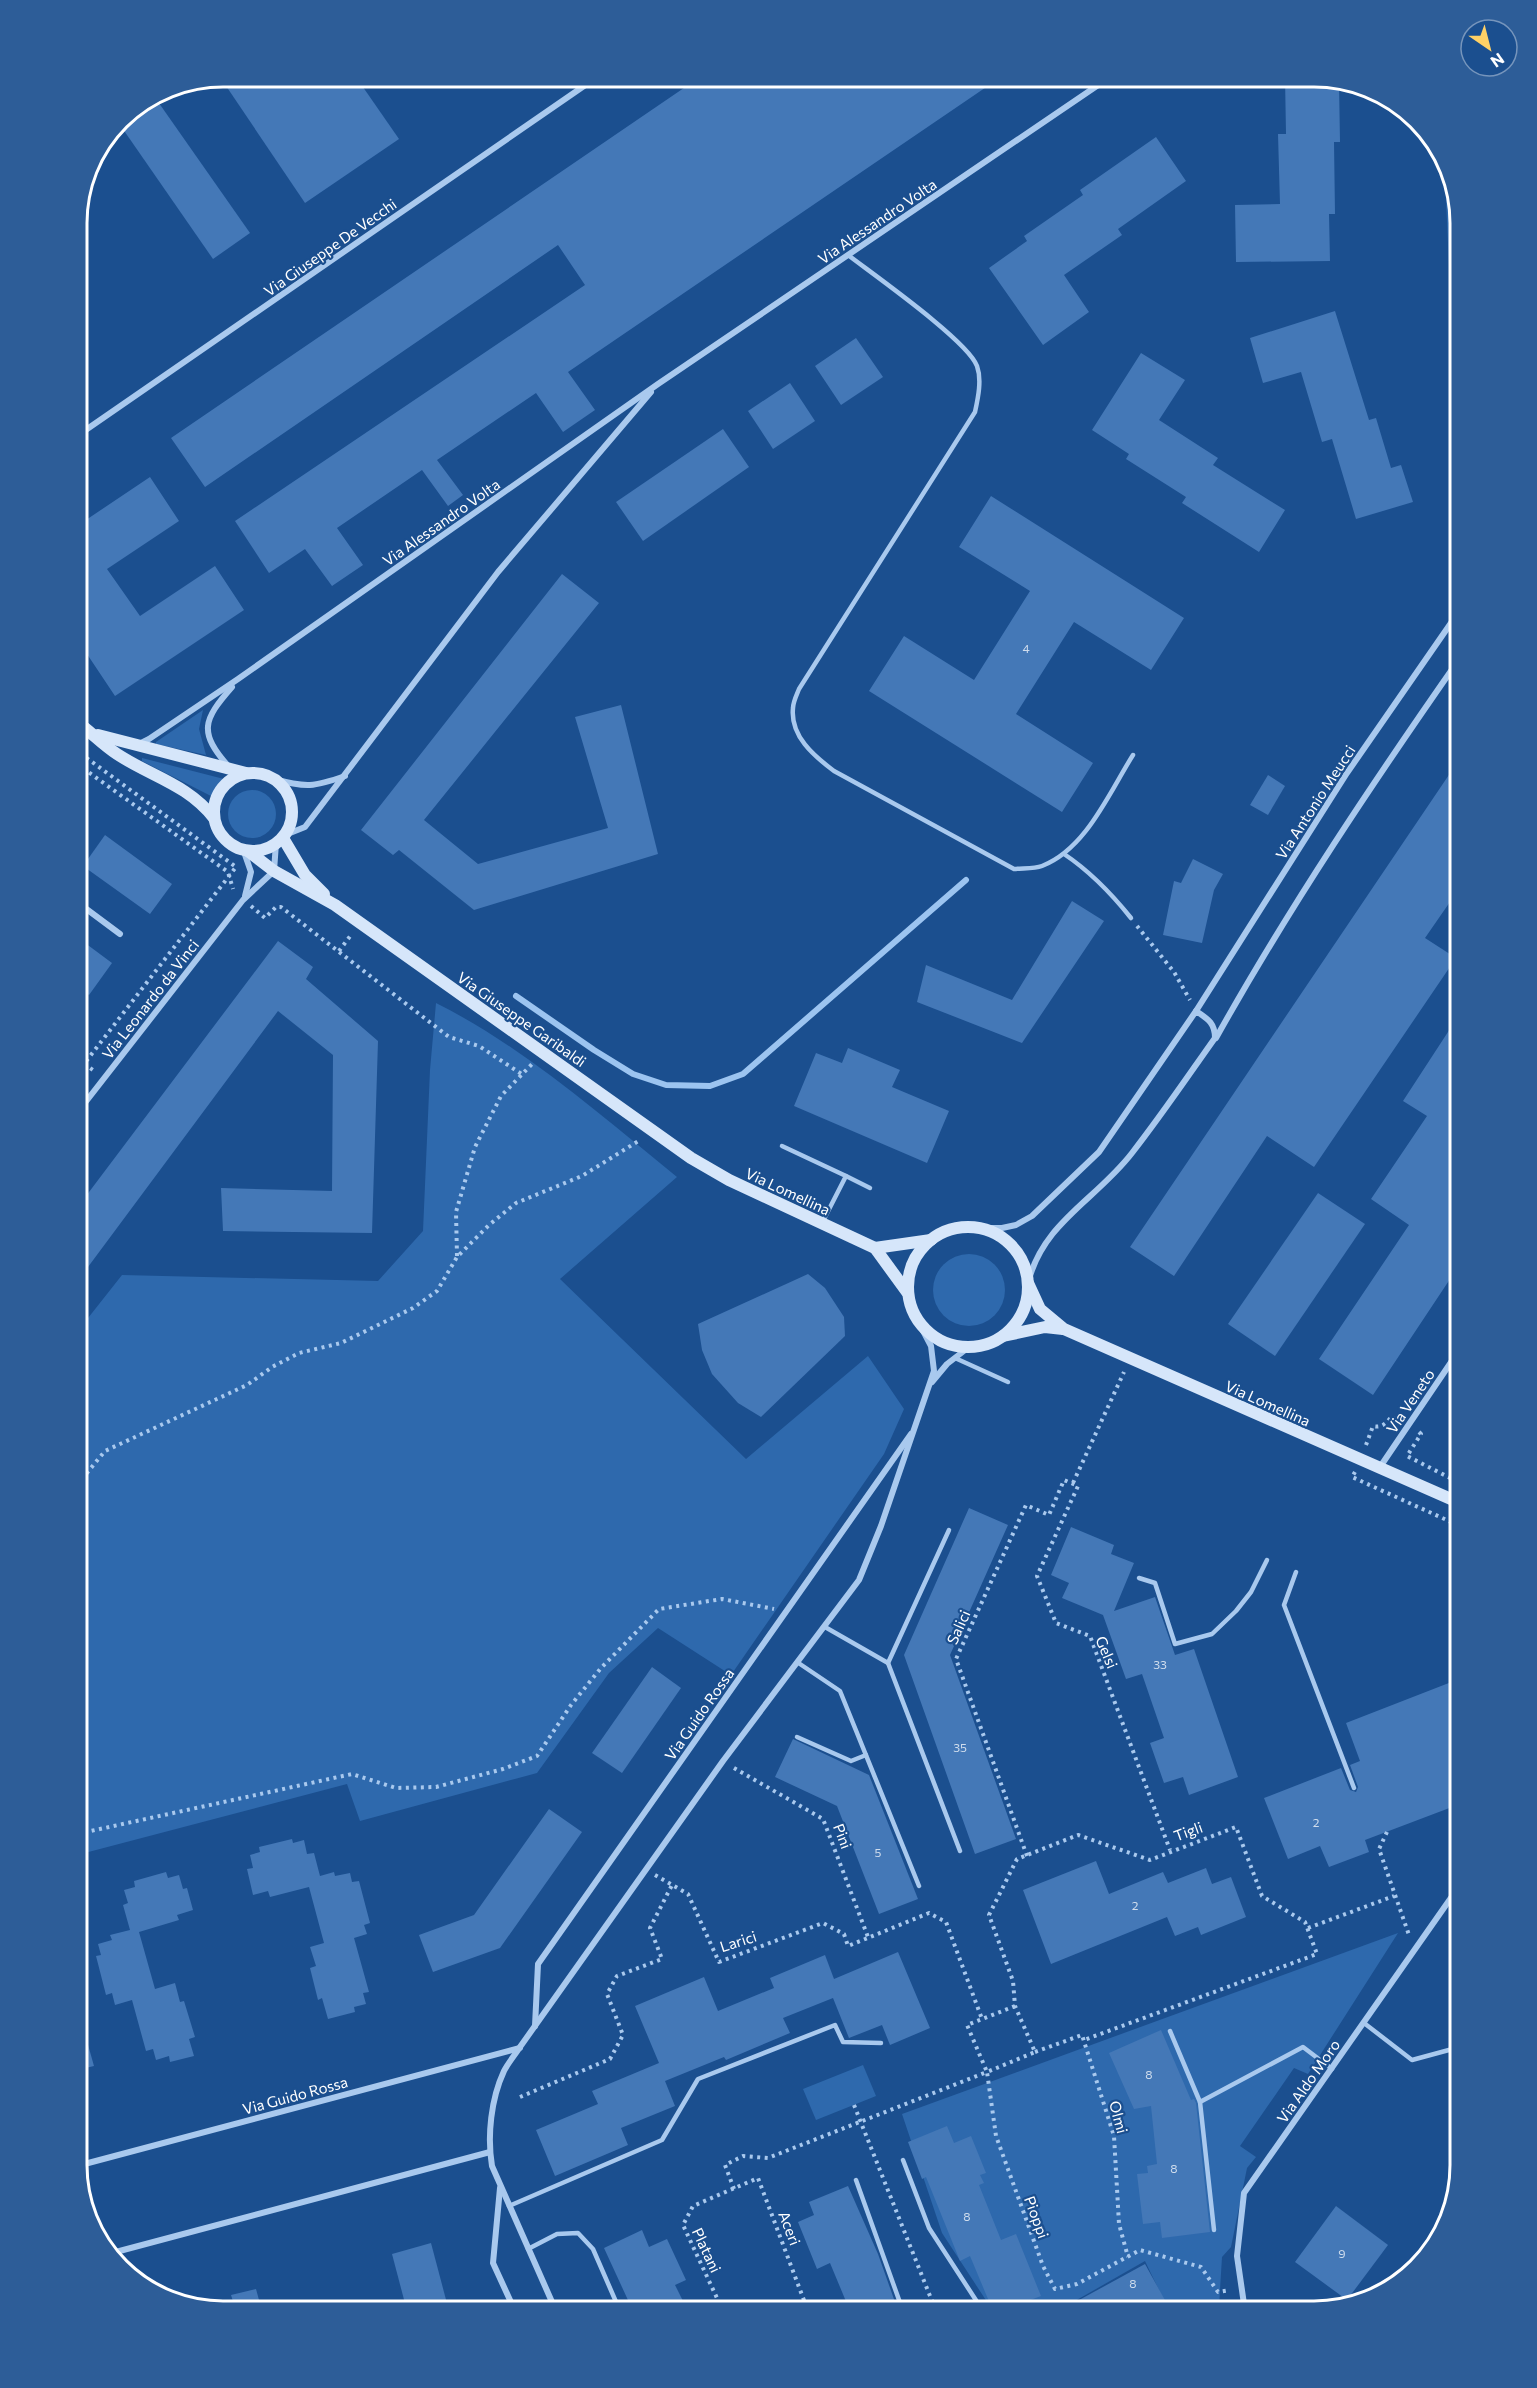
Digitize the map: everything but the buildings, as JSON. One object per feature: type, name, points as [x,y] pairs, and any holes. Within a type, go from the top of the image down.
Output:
[{"type":"main road","points":[[87,729],[116,753],[188,792],[203,804],[214,818],[220,834],[232,845],[245,850],[263,850],[281,839],[291,824],[292,809],[289,797],[274,779],[265,775],[231,770],[91,732]]},
{"type":"main road","points":[[214,818],[214,806],[221,789],[234,777],[246,773]]},
{"type":"main road","name":"Via Giuseppe Garibaldi","points":[[281,839],[305,875],[335,905]]},
{"type":"main road","name":"Via Giuseppe Garibaldi","points":[[245,850],[274,872],[335,905],[691,1158]]},
{"type":"main road","name":"Via Lomellina","points":[[691,1158],[729,1180],[875,1248],[907,1292]]},
{"type":"main road","points":[[962,1226],[983,1228],[1012,1245],[1023,1263],[1028,1283],[1027,1301],[1021,1316],[1002,1336],[983,1345],[969,1347],[948,1344],[936,1339],[920,1325],[910,1306],[907,1292],[916,1260],[931,1240],[948,1229],[962,1226]]},
{"type":"main road","points":[[875,1248],[931,1240]]},
{"type":"main road","name":"Via Lomellina","points":[[1028,1283],[1040,1309],[1064,1329],[1450,1498]]},
{"type":"main road","name":"Via Lomellina","points":[[1002,1336],[1045,1327],[1064,1329]]},
{"type":"street","name":"Via Giuseppe De Vecchi","points":[[87,429],[583,87]]},
{"type":"street","name":"Via Alessandro Volta","points":[[135,745],[149,739],[238,679],[658,384],[1095,87]]},
{"type":"street","name":"Via Alessandro Volta","points":[[281,839],[305,828],[498,572],[658,384]]},
{"type":"street","name":"Via Antonio Meucci","points":[[983,1228],[1016,1225],[1032,1216],[1099,1152],[1196,1011],[1347,773],[1450,626]]},
{"type":"street","points":[[1028,1283],[1033,1263],[1044,1242],[1132,1153],[1215,1038],[1363,797],[1450,674]]},
{"type":"street","name":"Via Alessandro Volta","points":[[231,770],[216,752],[207,725],[212,709],[238,679]]},
{"type":"street","points":[[274,779],[301,786],[322,784],[345,776]]},
{"type":"street","points":[[243,900],[274,872],[281,839]]},
{"type":"street","points":[[243,900],[249,887],[251,872],[245,850]]},
{"type":"street","name":"Via Leonardo da Vinci","points":[[87,1100],[243,900]]},
{"type":"street","points":[[87,909],[120,934]]},
{"type":"street","points":[[1196,1011],[1211,1020],[1215,1028],[1215,1038]]},
{"type":"street","name":"Via Guido Rossa","points":[[551,2301],[500,2187],[490,2152],[496,2093],[505,2070],[520,2047],[723,1761],[859,1580],[881,1526],[934,1371],[933,1356],[920,1325]]},
{"type":"street","name":"Via Guido Rossa","points":[[928,1387],[940,1371],[969,1347]]},
{"type":"street","name":"Via Veneto","points":[[1380,1467],[1450,1365]]},
{"type":"street","name":"Via Guido Rossa","points":[[535,2027],[538,1964],[916,1426]]},
{"type":"street","name":"Via Aldo Moro","points":[[1243,2301],[1237,2256],[1244,2193],[1450,1901]]},
{"type":"street","name":"Via Guido Rossa","points":[[87,2163],[520,2047]]},
{"type":"street","points":[[118,2251],[490,2152]]},
{"type":"street","name":"Via Guido Rossa","points":[[500,2187],[493,2263],[510,2301]]},
{"type":"lane","points":[[848,255],[962,345],[977,366],[979,394],[975,412],[799,689],[793,708],[796,728],[809,751],[834,771],[1014,869],[1040,867],[1064,854],[1087,828],[1133,755]]},
{"type":"lane","points":[[1064,854],[1082,866],[1108,890],[1131,918]]},
{"type":"lane","points":[[782,1146],[870,1188]]},
{"type":"lane","points":[[822,1223],[846,1176]]},
{"type":"lane","points":[[955,1358],[1008,1382]]},
{"type":"lane","points":[[888,1663],[949,1530]]},
{"type":"lane","points":[[1139,1578],[1155,1583],[1175,1644],[1212,1634],[1236,1611],[1251,1592],[1267,1560]]},
{"type":"lane","points":[[1296,1572],[1284,1605],[1354,1788]]},
{"type":"lane","points":[[825,1627],[888,1663],[960,1851]]},
{"type":"lane","points":[[797,1662],[840,1691],[919,1886]]},
{"type":"lane","points":[[797,1737],[851,1761],[866,1755]]},
{"type":"lane","points":[[1364,2023],[1412,2060],[1450,2050]]},
{"type":"lane","points":[[508,2206],[662,2140],[698,2079],[835,2025],[843,2042],[881,2043]]},
{"type":"lane","points":[[1170,2031],[1200,2102],[1214,2230]]},
{"type":"lane","points":[[1200,2102],[1303,2047],[1332,2069]]},
{"type":"lane","points":[[903,2160],[929,2228],[976,2301]]},
{"type":"lane","points":[[856,2180],[899,2301]]},
{"type":"lane","points":[[528,2249],[557,2234],[578,2233],[593,2249],[616,2301]]},
{"type":"path","points":[[87,758],[233,863],[236,869],[87,1060]]},
{"type":"path","points":[[87,771],[228,872],[233,890],[265,918],[276,907],[281,907],[449,1037],[479,1046],[523,1075]]},
{"type":"path","points":[[1131,918],[1174,972],[1196,1011]]},
{"type":"path","points":[[457,1257],[456,1212],[475,1147],[501,1096],[543,1052]]},
{"type":"path","points":[[87,1473],[105,1451],[247,1384],[272,1367],[299,1353],[341,1343],[413,1308],[437,1291],[457,1257],[489,1225],[516,1203],[582,1176],[654,1131]]},
{"type":"path","points":[[1073,1483],[1130,1358]]},
{"type":"path","points":[[1352,1477],[1450,1521]]},
{"type":"path","name":"Salici","points":[[1027,1856],[956,1659],[1026,1505],[1049,1515],[1064,1480],[1073,1483]]},
{"type":"path","name":"Gelsi","points":[[1073,1483],[1078,1486],[1037,1576],[1056,1623],[1089,1636],[1170,1850]]},
{"type":"path","points":[[87,1832],[352,1774],[396,1788],[436,1787],[502,1769],[537,1756],[571,1705],[601,1668],[659,1609],[722,1599],[786,1611]]},
{"type":"path","name":"Pini","points":[[723,1761],[823,1819],[868,1937]]},
{"type":"path","name":"Tigli","points":[[1027,1856],[1078,1835],[1150,1860],[1170,1850],[1236,1827],[1262,1896],[1305,1922],[1308,1928]]},
{"type":"path","points":[[1387,1832],[1379,1849],[1415,1951]]},
{"type":"path","points":[[1027,1856],[1017,1859],[989,1915],[1013,1981],[1015,2006],[1035,2052]]},
{"type":"path","name":"Larici","points":[[646,1870],[688,1894],[719,1962],[822,1923],[844,1934],[848,1946],[868,1937]]},
{"type":"path","points":[[520,2097],[610,2059],[623,2035],[607,1994],[617,1976],[662,1959],[650,1928],[672,1885]]},
{"type":"path","points":[[734,2189],[725,2165],[743,2156],[768,2158],[1035,2052],[1082,2035],[1084,2040],[1317,1954],[1308,1928],[1394,1896]]},
{"type":"path","points":[[868,1937],[928,1913],[946,1922],[982,2019]]},
{"type":"path","points":[[987,2072],[967,2025],[1015,2006]]},
{"type":"path","name":"Olmi","points":[[1084,2040],[1114,2136],[1119,2223],[1128,2257]]},
{"type":"path","name":"Pioppi","points":[[987,2072],[996,2136],[1042,2266],[1055,2289],[1077,2284],[1128,2257]]},
{"type":"path","points":[[854,2105],[932,2301]]},
{"type":"path","name":"Aceri","points":[[734,2189],[758,2178],[804,2301]]},
{"type":"path","name":"Platani","points":[[718,2301],[683,2225],[693,2206],[734,2189]]},
{"type":"path","points":[[1128,2257],[1140,2250],[1201,2267],[1218,2292],[1241,2287]]},
{"type":"shaded area","points":[[1446,190],[1450,223],[1450,273]]},
{"type":"shaded area","points":[[203,710],[199,729],[206,755],[156,744],[156,742]]},
{"type":"shaded area","points":[[142,758],[224,779],[211,796],[142,761]]},
{"type":"shaded area","points":[[252,790],[269,797],[276,814],[269,831],[252,838],[235,831],[228,814],[235,797]]},
{"type":"shaded area","points":[[436,1003],[531,1061],[677,1177],[560,1279],[746,1459],[868,1356],[904,1409],[884,1454],[731,1675],[658,1628],[609,1673],[537,1773],[360,1821],[347,1784],[87,1852],[87,1319],[122,1275],[378,1281],[423,1231],[430,1070]]},
{"type":"shaded area","points":[[969,1254],[989,1260],[999,1270],[1005,1290],[999,1310],[989,1320],[969,1326],[949,1320],[939,1310],[933,1290],[939,1270],[949,1260]]},
{"type":"shaded area","points":[[1398,1933],[1308,2074],[1294,2068],[1240,2146],[1256,2157],[1247,2168],[1231,2247],[1222,2257],[1219,2301],[1164,2301],[1145,2261],[1075,2301],[986,2301],[942,2233],[902,2114]]},
{"type":"shaded area","points":[[863,2065],[876,2096],[816,2120],[803,2089]]},
{"type":"waterway","points":[[516,996],[633,1074],[666,1085],[710,1086],[743,1074],[966,880]]}]
